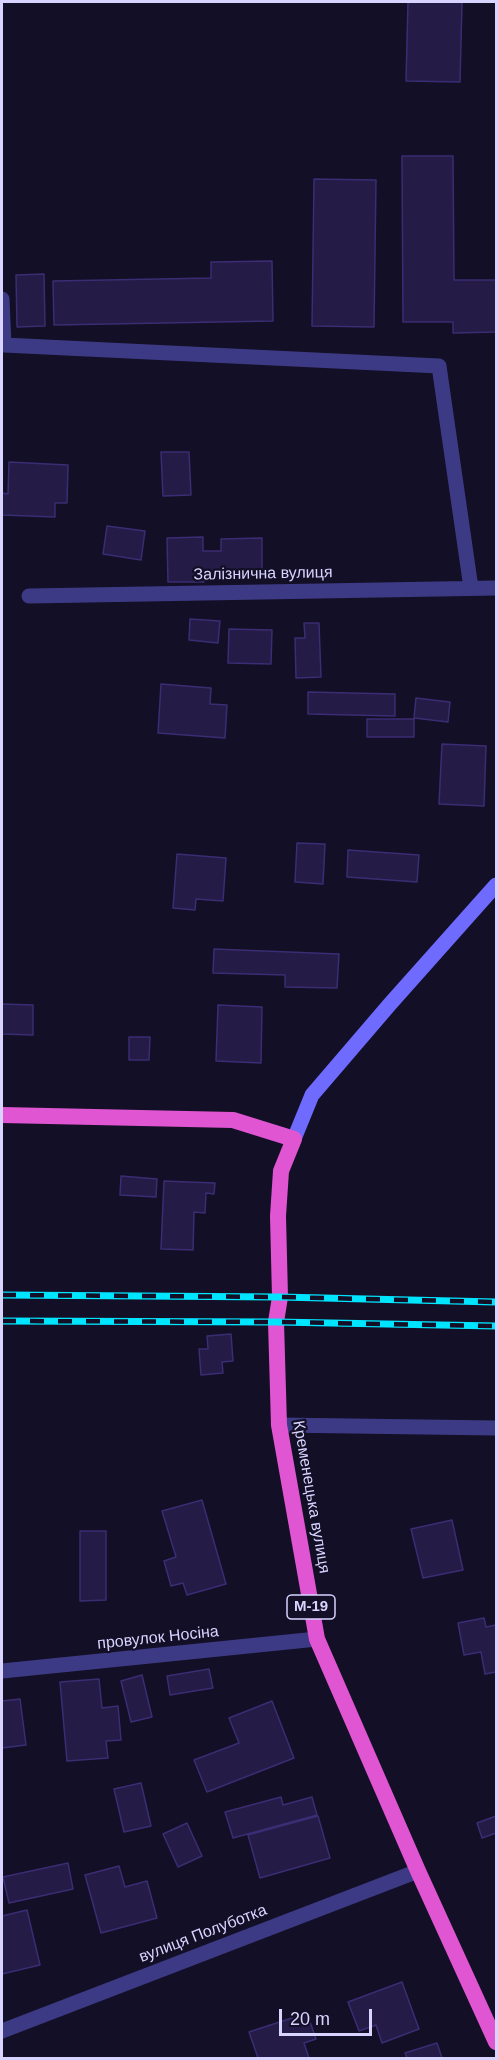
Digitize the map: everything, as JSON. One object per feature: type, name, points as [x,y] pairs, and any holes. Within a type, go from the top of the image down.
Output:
[{"type":"highway","points":[[2,1115],[233,1120],[294,1139]]},
{"type":"highway","name":"Кременецька вулиця","points":[[294,1139],[281,1171],[278,1216],[280,1297],[276,1322],[279,1425],[317,1639],[417,1871],[496,2042]]},
{"type":"main road","name":"М-19","points":[[294,1139],[312,1095],[496,885]]},
{"type":"street","points":[[2,300],[4,345],[439,366],[471,588]]},
{"type":"street","name":"Залізнична вулиця","points":[[29,596],[496,588]]},
{"type":"street","points":[[279,1425],[496,1428]]},
{"type":"street","name":"провулок Носіна","points":[[2,1671],[317,1639]]},
{"type":"street","name":"вулиця Полуботка","points":[[2,2031],[417,1871]]},
{"type":"building","points":[[408,2],[462,2],[460,82],[406,81]]},
{"type":"building","points":[[402,156],[453,156],[454,280],[496,280],[496,332],[453,333],[453,322],[403,322]]},
{"type":"building","points":[[314,179],[376,180],[374,327],[312,326]]},
{"type":"building","points":[[272,261],[273,321],[54,325],[53,281],[211,278],[211,262]]},
{"type":"building","points":[[44,274],[45,326],[17,327],[16,275]]},
{"type":"building","points":[[161,452],[189,452],[191,495],[163,496]]},
{"type":"building","points":[[9,462],[68,465],[67,503],[55,503],[55,517],[2,515],[2,493],[8,494]]},
{"type":"building","points":[[107,526],[145,531],[141,560],[103,554]]},
{"type":"building","points":[[203,537],[203,551],[221,551],[221,539],[262,538],[262,571],[204,573],[204,582],[168,582],[167,538]]},
{"type":"building","points":[[190,619],[220,621],[218,643],[189,640]]},
{"type":"building","points":[[304,623],[319,623],[321,677],[296,678],[295,638],[305,638]]},
{"type":"building","points":[[229,629],[272,630],[271,664],[228,663]]},
{"type":"building","points":[[161,684],[211,688],[210,704],[227,705],[225,738],[158,733]]},
{"type":"building","points":[[308,692],[395,694],[395,716],[308,714]]},
{"type":"building","points":[[416,698],[450,702],[448,722],[414,718]]},
{"type":"building","points":[[367,719],[414,719],[414,737],[367,737]]},
{"type":"building","points":[[442,744],[486,746],[484,806],[439,804]]},
{"type":"building","points":[[297,843],[325,844],[323,884],[295,882]]},
{"type":"building","points":[[348,850],[419,855],[417,882],[347,877]]},
{"type":"building","points":[[177,854],[226,858],[223,901],[196,899],[195,910],[173,908]]},
{"type":"building","points":[[214,949],[339,954],[337,988],[285,987],[285,975],[213,973]]},
{"type":"building","points":[[2,1004],[33,1005],[33,1035],[2,1034]]},
{"type":"building","points":[[218,1005],[262,1007],[261,1063],[216,1061]]},
{"type":"building","points":[[129,1037],[150,1037],[149,1060],[129,1060]]},
{"type":"building","points":[[121,1176],[157,1179],[156,1197],[120,1195]]},
{"type":"building","points":[[164,1181],[215,1183],[214,1194],[206,1193],[205,1213],[194,1212],[193,1250],[161,1249]]},
{"type":"building","points":[[231,1334],[233,1361],[222,1362],[223,1373],[201,1375],[199,1349],[208,1349],[207,1336]]},
{"type":"building","points":[[202,1500],[226,1584],[187,1595],[183,1583],[171,1586],[164,1561],[176,1557],[162,1511]]},
{"type":"building","points":[[452,1520],[463,1570],[423,1578],[411,1529]]},
{"type":"building","points":[[80,1531],[106,1531],[106,1600],[80,1601]]},
{"type":"building","points":[[484,1618],[486,1627],[496,1625],[496,1672],[485,1674],[481,1652],[464,1655],[458,1623]]},
{"type":"building","points":[[209,1669],[213,1688],[170,1695],[167,1676]]},
{"type":"building","points":[[142,1675],[152,1717],[131,1722],[121,1681]]},
{"type":"building","points":[[99,1679],[102,1708],[118,1706],[121,1740],[106,1741],[108,1758],[67,1761],[60,1682]]},
{"type":"building","points":[[20,1699],[26,1745],[2,1748],[2,1701]]},
{"type":"building","points":[[272,1701],[294,1758],[207,1792],[194,1760],[239,1743],[229,1718]]},
{"type":"building","points":[[141,1783],[151,1826],[124,1832],[114,1789]]},
{"type":"building","points":[[281,1797],[283,1805],[312,1797],[317,1815],[233,1838],[225,1812]]},
{"type":"building","points":[[318,1816],[330,1858],[260,1878],[248,1835]]},
{"type":"building","points":[[496,1816],[496,1833],[482,1838],[477,1823]]},
{"type":"building","points":[[187,1823],[202,1856],[178,1867],[163,1834]]},
{"type":"building","points":[[68,1863],[73,1889],[9,1903],[3,1877]]},
{"type":"building","points":[[119,1866],[125,1887],[147,1881],[157,1918],[101,1933],[85,1875]]},
{"type":"building","points":[[27,1910],[40,1965],[2,1974],[2,1916]]},
{"type":"building","points":[[402,1982],[419,2029],[382,2043],[376,2025],[359,2031],[348,2002]]},
{"type":"building","points":[[307,2013],[316,2039],[304,2043],[309,2058],[258,2058],[249,2032]]},
{"type":"building","points":[[437,2043],[442,2058],[407,2058],[405,2053]]},
{"type":"railway","points":[[2,1295],[280,1297],[496,1302]]},
{"type":"railway","points":[[2,1321],[496,1326]]}]
